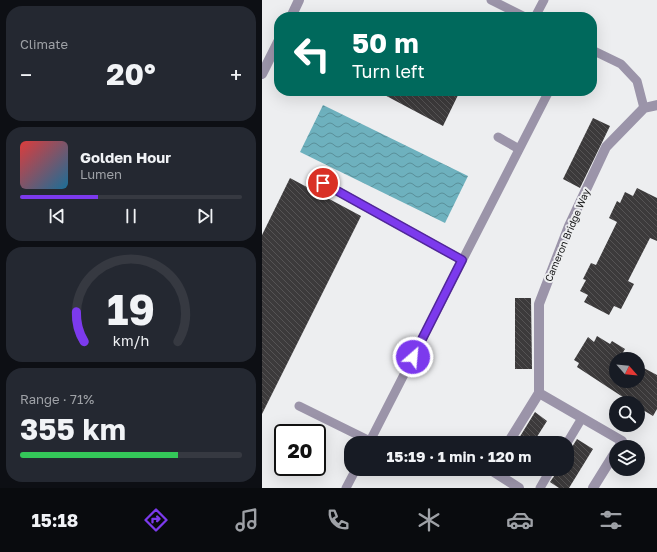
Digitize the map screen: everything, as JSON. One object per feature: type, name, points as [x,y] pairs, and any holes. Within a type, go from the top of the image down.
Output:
[{"type":"street","points":[[293,12],[299,0]]},
{"type":"street","points":[[262,74],[274,50]]},
{"type":"street","points":[[644,108],[657,105]]},
{"type":"street","name":"Cameron Bridge Way","points":[[539,393],[539,304],[569,226],[606,147],[644,108]]},
{"type":"street","points":[[512,436],[539,393],[620,440]]},
{"type":"street","points":[[593,488],[609,462]]},
{"type":"street","points":[[500,476],[519,488]]},
{"type":"lane","points":[[491,0],[515,12]]},
{"type":"lane","points":[[538,12],[544,0]]},
{"type":"lane","points":[[597,52],[621,64],[638,82],[644,108]]},
{"type":"lane","points":[[372,436],[546,96]]},
{"type":"lane","points":[[498,137],[520,149]]},
{"type":"lane","points":[[323,183],[462,260]]},
{"type":"lane","points":[[299,406],[357,436]]},
{"type":"lane","points":[[571,436],[582,418]]},
{"type":"lane","points":[[346,488],[352,476]]},
{"type":"lane","points":[[540,488],[547,476]]},
{"type":"water","points":[[323,105],[468,176],[445,223],[300,152]]},
{"type":"building","points":[[386,96],[458,96],[443,126]]},
{"type":"building","points":[[593,118],[610,126],[580,188],[563,179]]},
{"type":"building","points":[[290,178],[361,216],[262,414],[262,235]]},
{"type":"building","points":[[637,188],[657,198],[657,241],[650,238],[628,281],[634,284],[621,309],[614,306],[609,315],[584,302],[588,295],[580,291],[586,280],[583,279],[591,263],[596,265],[617,222],[609,218],[617,201],[620,203],[625,192],[633,196]]},
{"type":"building","points":[[515,298],[531,298],[532,369],[515,369]]},
{"type":"building","points":[[597,336],[610,344],[612,341],[625,349],[623,352],[609,352],[609,388],[577,367],[579,363],[574,360],[588,337],[594,342]]},
{"type":"building","points":[[645,369],[657,375],[657,409],[653,416],[645,411],[645,396],[621,396],[609,388],[645,388]]},
{"type":"building","points":[[535,412],[547,421],[537,436],[520,436]]},
{"type":"building","points":[[577,439],[593,449],[569,488],[559,488],[550,482],[554,476],[574,476],[574,444]]},
{"type":"route","points":[[323,183],[462,260],[413,357]]}]
